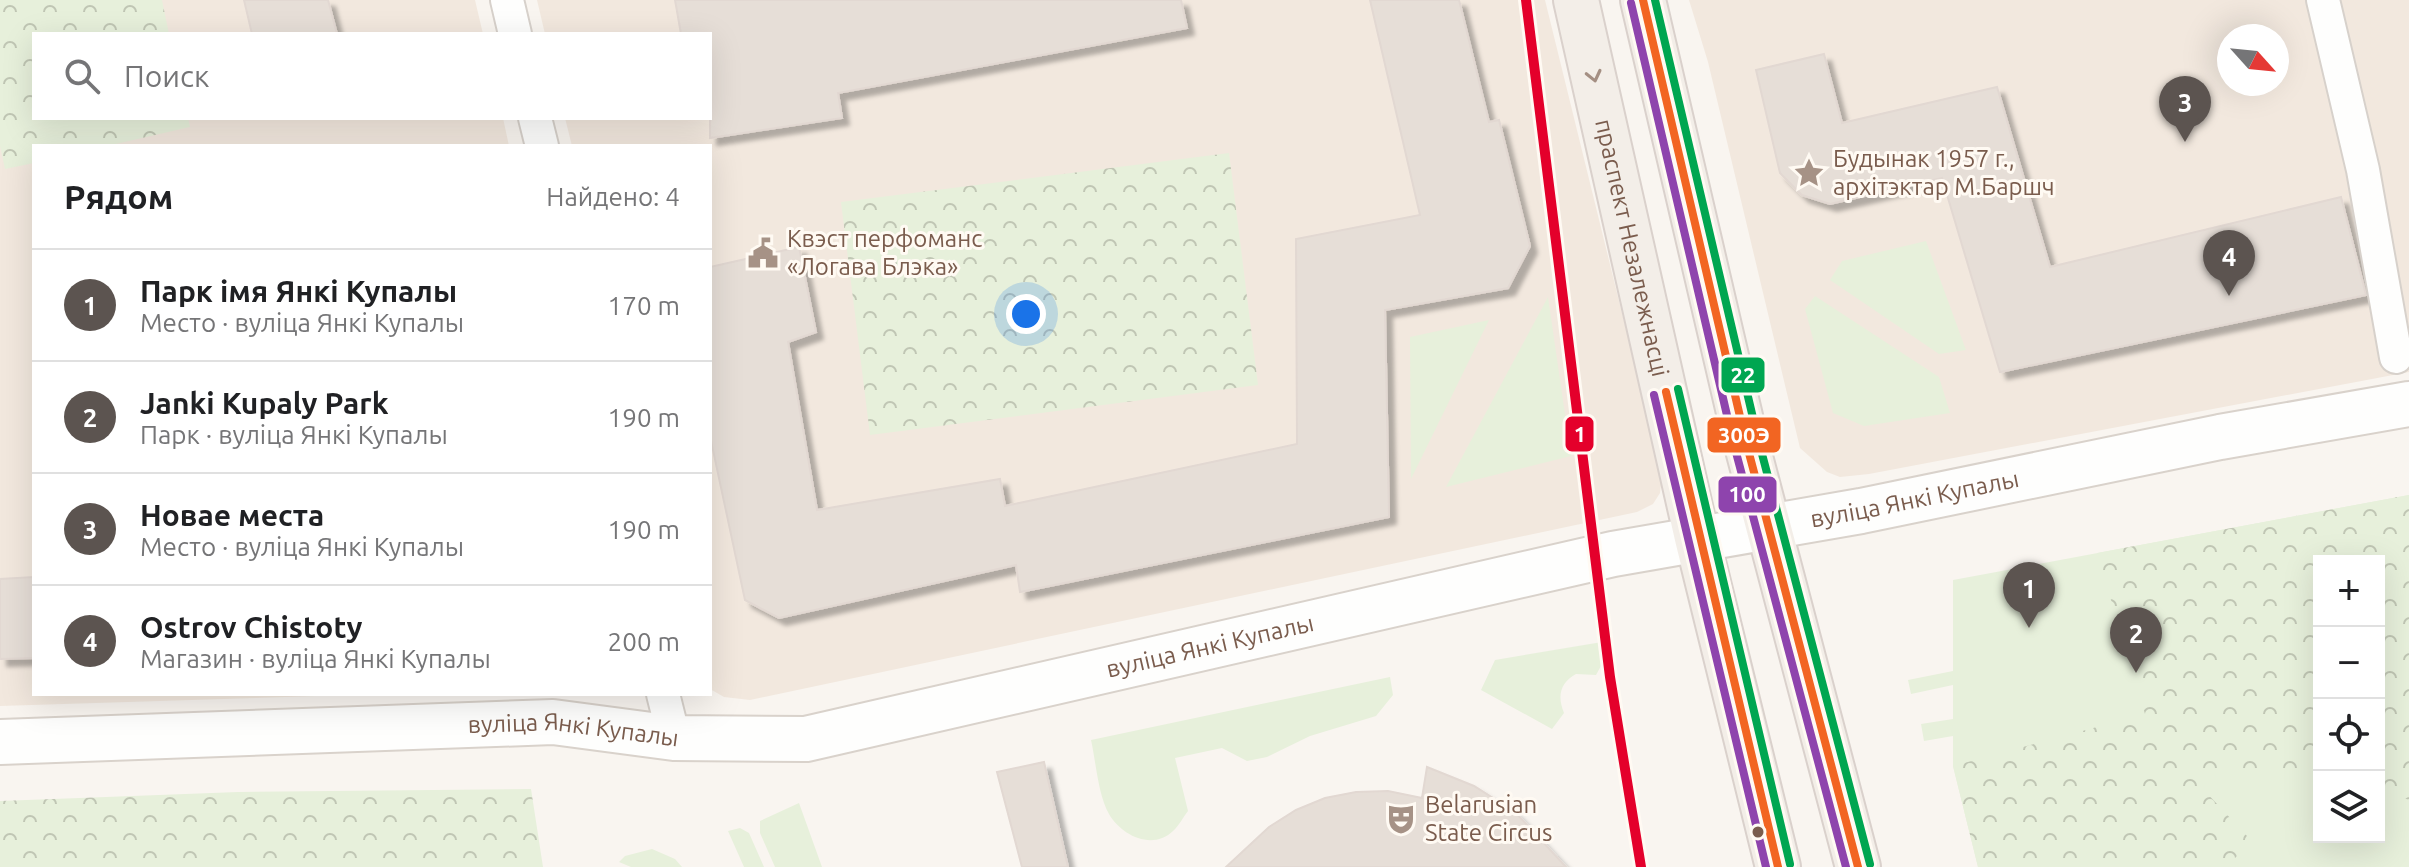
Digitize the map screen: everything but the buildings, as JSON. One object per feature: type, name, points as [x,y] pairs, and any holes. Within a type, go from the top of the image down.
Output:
[{"type":"main road","name":"праспект Незалежнасці","points":[[1576,0],[1697,538],[1778,867]]},
{"type":"main road","points":[[1643,0],[1745,438],[1858,867]]},
{"type":"main road","name":"вуліца Янкі Купалы","points":[[0,742],[553,722],[674,738],[806,739],[1697,538],[1861,511],[2205,440],[2409,404]]},
{"type":"street","points":[[507,0],[515,32]]},
{"type":"street","points":[[2323,0],[2363,170],[2396,357]]},
{"type":"street","points":[[536,120],[542,144]]},
{"type":"street","points":[[664,696],[674,738]]},
{"type":"shaded area","points":[[0,0],[475,0],[483,32],[32,32],[32,120],[503,120],[509,144],[32,144],[32,696],[316,696],[0,706]]},
{"type":"shaded area","points":[[537,0],[1545,0],[1662,476],[1660,493],[1653,504],[1637,512],[750,700],[724,697],[712,690],[712,144],[572,144],[566,120],[712,120],[712,32],[545,32]]},
{"type":"shaded area","points":[[1689,0],[2409,0],[2409,372],[1869,474],[1840,477],[1827,472],[1800,448],[1708,62]]},
{"type":"green space","points":[[0,0],[162,0],[169,32],[32,32],[32,120],[188,120],[190,127],[116,144],[32,144],[32,163],[5,169],[0,146]]},
{"type":"green space","points":[[1229,153],[1258,385],[870,435],[841,202]]},
{"type":"green space","points":[[1926,241],[1966,350],[1939,354],[1830,280],[1842,261]]},
{"type":"green space","points":[[1815,296],[1939,377],[1950,413],[1864,426],[1833,413],[1805,309]]},
{"type":"green space","points":[[1548,297],[1571,456],[1446,487]]},
{"type":"green space","points":[[1489,320],[1411,479],[1410,337]]},
{"type":"green space","points":[[2409,495],[2409,867],[1978,867],[1953,766],[1953,736],[1924,741],[1921,724],[1953,719],[1953,685],[1911,694],[1908,680],[1953,671],[1953,580]]},
{"type":"green space","points":[[2409,495],[2409,800],[2385,790],[2385,555],[2313,555],[2313,768],[2305,777],[2218,773],[2203,789],[2247,836],[2238,855],[2226,867],[1978,867],[1953,766],[2145,714],[2097,553]]},
{"type":"green space","points":[[1602,642],[1602,664],[1596,675],[1576,674],[1563,686],[1561,701],[1564,713],[1552,729],[1481,690],[1495,660]]},
{"type":"green space","points":[[1390,677],[1393,695],[1376,716],[1310,736],[1267,757],[1247,761],[1222,748],[1175,758],[1188,811],[1165,837],[1147,840],[1129,834],[1114,822],[1105,806],[1091,740]]},
{"type":"green space","points":[[531,789],[543,867],[0,867],[0,801],[238,792]]},
{"type":"green space","points":[[799,803],[822,867],[775,867],[760,833],[760,821]]},
{"type":"green space","points":[[740,828],[749,833],[764,867],[744,867],[728,831]]},
{"type":"green space","points":[[652,849],[675,859],[682,867],[631,867],[619,862],[625,856]]},
{"type":"transit line","name":"1","points":[[1526,0],[1610,677],[1641,867]]},
{"type":"transit line","name":"300Э","points":[[1643,0],[1745,438],[1858,867]]},
{"type":"transit line","name":"22","points":[[1655,0],[1757,435],[1870,864]]},
{"type":"transit line","name":"100","points":[[1631,3],[1733,441],[1846,867]]},
{"type":"transit line","name":"22","points":[[1678,389],[1790,864]]},
{"type":"transit line","name":"300Э","points":[[1666,392],[1778,867]]},
{"type":"transit line","name":"100","points":[[1654,395],[1766,867]]},
{"type":"place","name":"Новае места","points":[[2185,142]]},
{"type":"place","name":"Будынак 1957 г., архітэктар М.Баршч","points":[[1809,173]]},
{"type":"place","name":"Квэст перфоманс «Логава Блэка»","points":[[763,253]]},
{"type":"place","name":"Ostrov Chistoty","points":[[2229,296]]},
{"type":"place","name":"Парк імя Янкі Купалы","points":[[2029,628]]},
{"type":"place","name":"Janki Kupaly Park","points":[[2136,673]]},
{"type":"place","name":"Belarusian State Circus","points":[[1401,819]]}]
